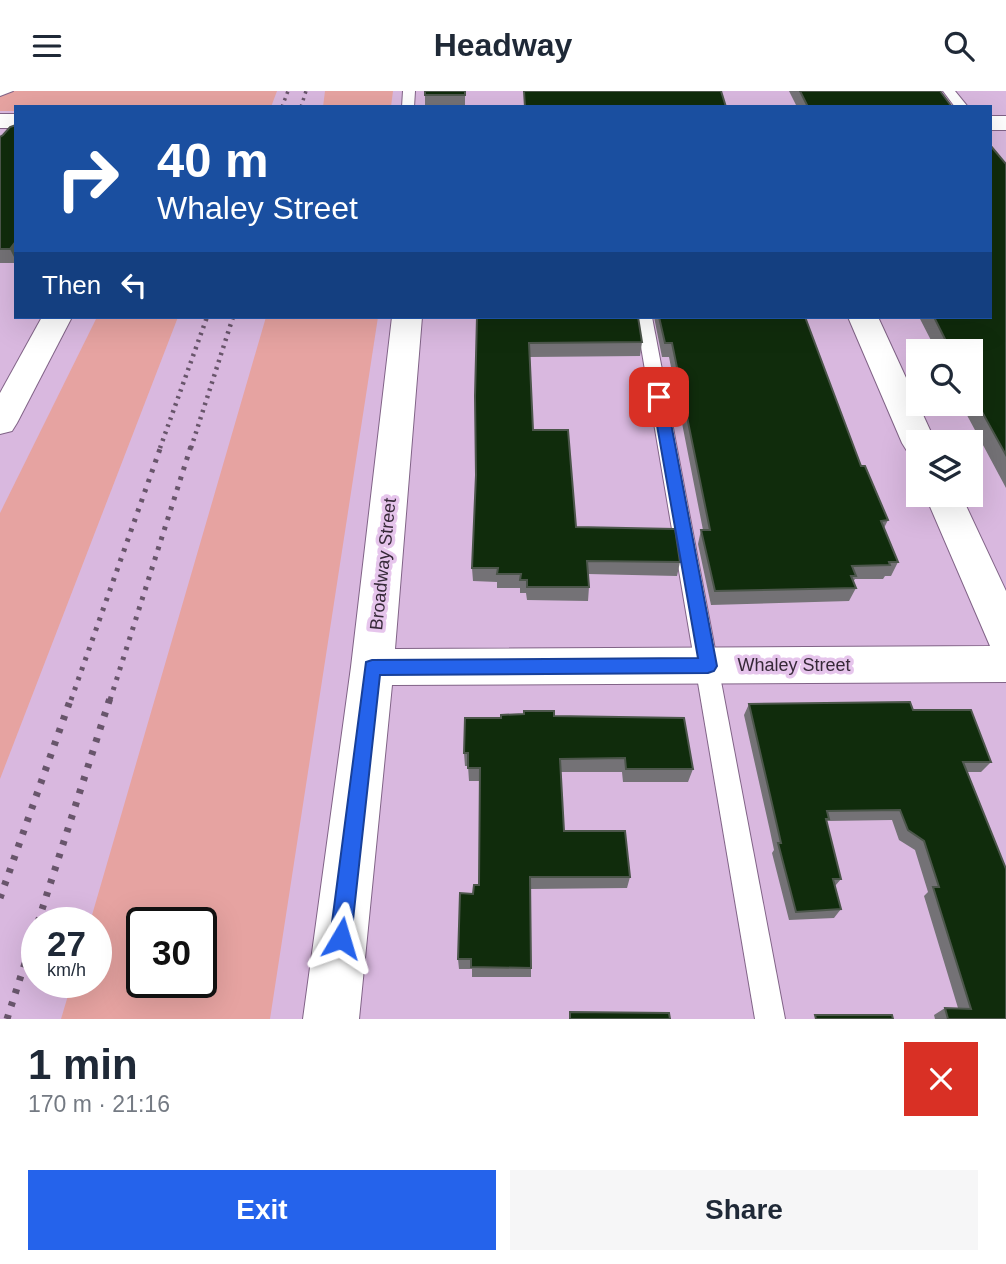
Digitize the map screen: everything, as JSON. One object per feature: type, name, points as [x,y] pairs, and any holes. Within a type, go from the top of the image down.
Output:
[{"type":"street","points":[[0,423],[56,319]]},
{"type":"street","name":"Broadway Street","points":[[331,1019],[372,667],[407,319]]},
{"type":"street","points":[[864,319],[913,430]]},
{"type":"street","points":[[948,507],[1006,635]]},
{"type":"street","name":"Whaley Street","points":[[372,667],[1006,664]]},
{"type":"lane","points":[[0,92],[7,91]]},
{"type":"lane","points":[[949,91],[960,105]]},
{"type":"lane","points":[[644,319],[770,1019]]},
{"type":"shaded area","points":[[0,91],[277,91],[272,105],[14,105],[14,111],[0,111]]},
{"type":"shaded area","points":[[325,91],[393,91],[391,105],[323,105]]},
{"type":"shaded area","points":[[96,319],[177,319],[0,779],[0,513]]},
{"type":"shaded area","points":[[265,319],[378,319],[270,1019],[61,1019],[67,998],[112,998],[112,907],[94,907]]},
{"type":"building","points":[[425,91],[465,91],[465,95],[425,95]]},
{"type":"building","points":[[524,91],[721,91],[725,105],[525,105]]},
{"type":"building","points":[[800,91],[940,91],[950,105],[807,105]]},
{"type":"building","points":[[14,126],[14,244],[10,249],[0,249],[0,137]]},
{"type":"building","points":[[992,147],[1006,164],[1006,455],[983,414],[983,339],[945,339],[935,319],[992,319]]},
{"type":"building","points":[[477,319],[638,319],[642,342],[529,343],[533,430],[568,430],[576,527],[675,529],[680,562],[587,561],[589,587],[527,587],[527,580],[520,580],[521,574],[497,574],[498,568],[472,568],[476,475]]},
{"type":"building","points":[[659,319],[806,319],[861,466],[865,466],[888,520],[881,521],[898,562],[889,562],[890,565],[852,566],[856,576],[851,576],[856,588],[715,591],[701,530],[710,530],[672,343],[665,343]]},
{"type":"building","points":[[910,702],[913,710],[971,710],[991,762],[963,762],[1006,869],[1006,1019],[948,1019],[945,1008],[971,1009],[933,887],[939,887],[924,841],[908,830],[900,810],[827,811],[829,819],[826,819],[841,879],[833,879],[841,909],[796,912],[778,843],[781,843],[749,704]]},
{"type":"building","points":[[524,711],[554,711],[554,716],[684,718],[693,769],[626,769],[625,758],[560,759],[564,831],[625,831],[630,877],[530,877],[531,968],[471,967],[471,959],[458,959],[460,893],[473,894],[474,885],[479,885],[480,768],[468,768],[468,753],[464,753],[465,718],[501,718],[501,715],[524,714]]},
{"type":"building","points":[[570,1012],[669,1013],[670,1019],[570,1019]]},
{"type":"building","points":[[815,1015],[892,1015],[893,1019],[816,1019]]},
{"type":"railway","points":[[283,105],[288,91]]},
{"type":"railway","points":[[302,105],[306,91]]},
{"type":"railway","points":[[160,448],[206,319]]},
{"type":"railway","points":[[191,448],[232,319]]},
{"type":"railway","points":[[71,700],[161,446]]},
{"type":"railway","points":[[110,700],[191,446]]},
{"type":"railway","points":[[0,898],[71,698]]},
{"type":"railway","points":[[43,907],[110,698]]},
{"type":"railway","points":[[7,1019],[21,976]]},
{"type":"route","points":[[341,938],[372,667],[708,666],[659,397]]}]
